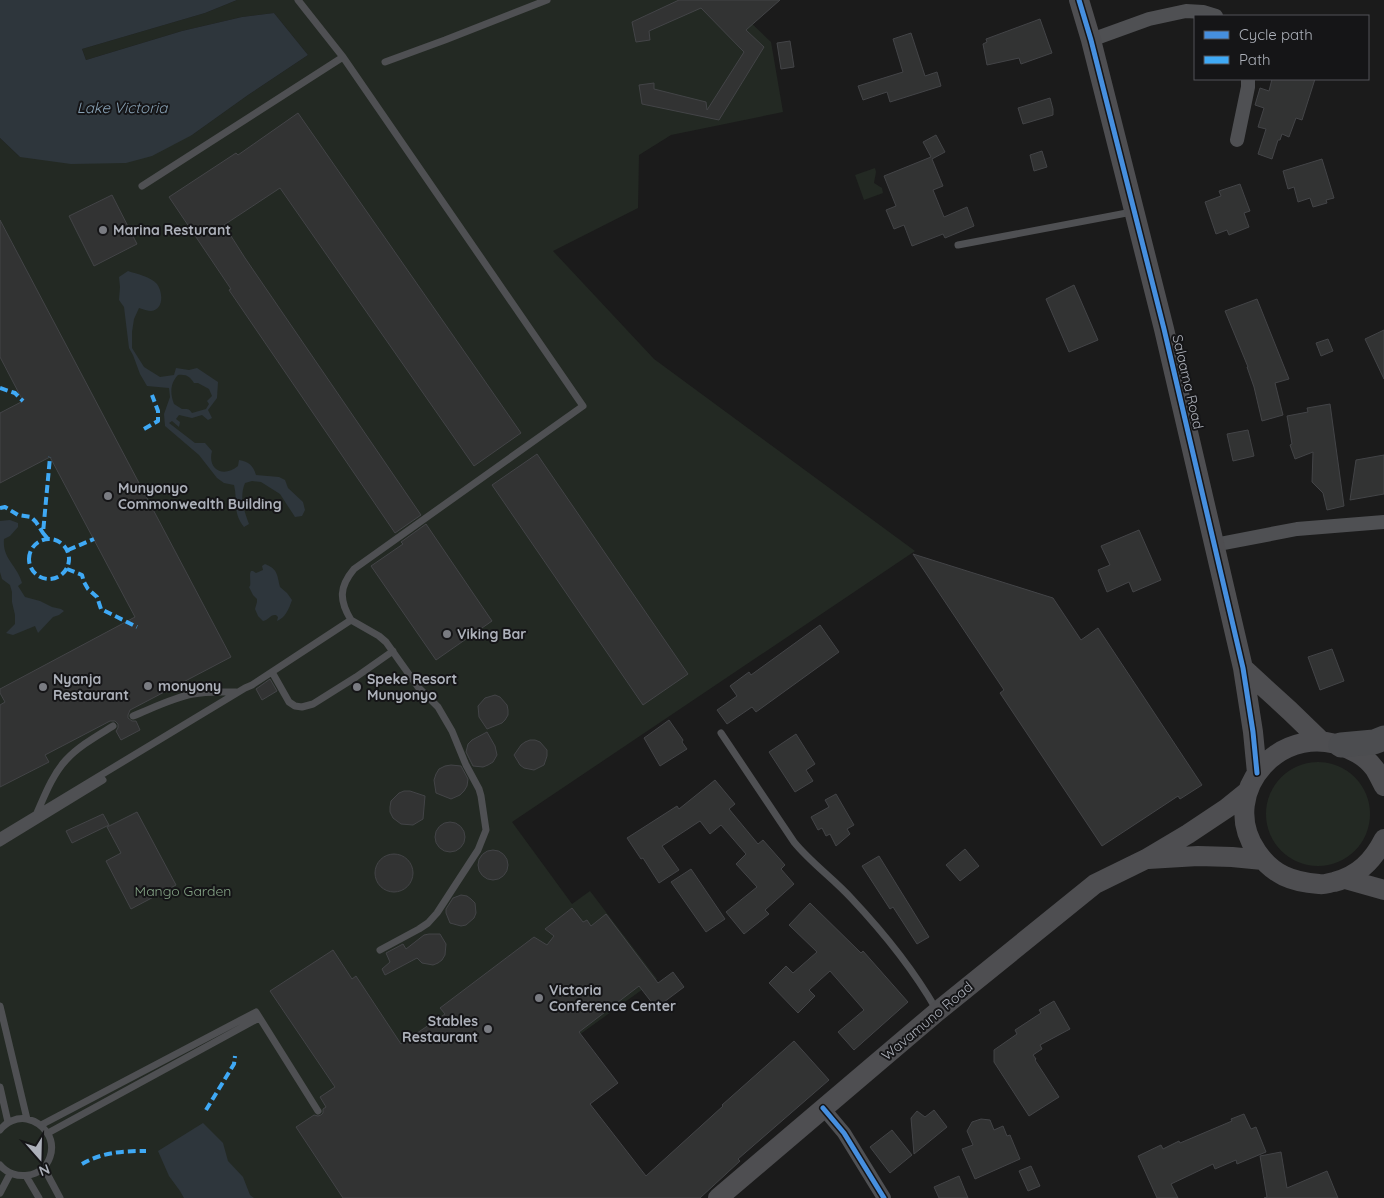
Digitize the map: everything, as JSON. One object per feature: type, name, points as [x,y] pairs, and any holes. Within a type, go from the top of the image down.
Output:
[{"type":"highway","points":[[1331,743],[1374,742],[1384,738]]},
{"type":"main road","name":"Salaama Road","points":[[1078,0],[1164,329],[1243,668],[1257,773]]},
{"type":"main road","points":[[1243,668],[1290,711],[1331,743],[1360,754],[1374,769],[1384,786]]},
{"type":"main road","points":[[1331,743],[1302,742],[1285,748],[1269,759],[1257,773],[1248,791],[1245,809],[1246,828],[1252,845],[1262,860],[1280,875],[1300,883],[1323,884],[1345,879],[1358,872],[1369,863],[1384,840]]},
{"type":"main road","name":"Wavamuno Road","points":[[718,1198],[938,1011],[1095,884],[1146,859],[1188,834],[1227,808],[1248,791]]},
{"type":"main road","name":"Wavamuno Road","points":[[1146,859],[1198,856],[1262,860]]},
{"type":"main road","points":[[1345,879],[1384,890]]},
{"type":"street","points":[[1090,40],[1149,19],[1186,10],[1213,15]]},
{"type":"street","points":[[1237,140],[1248,80]]},
{"type":"street","points":[[1214,545],[1297,529],[1384,522]]},
{"type":"street","points":[[823,1108],[844,1133],[884,1198]]},
{"type":"lane","points":[[298,0],[343,57],[583,406],[354,569],[343,587],[342,598],[351,620],[379,636],[393,651],[418,686],[438,707],[452,731],[466,765],[479,789],[486,830],[478,850],[432,918],[419,929],[380,950]]},
{"type":"lane","points":[[385,62],[547,0]]},
{"type":"lane","points":[[142,186],[343,57]]},
{"type":"lane","points":[[958,245],[1134,212]]},
{"type":"lane","points":[[0,836],[252,685],[351,620]]},
{"type":"lane","points":[[272,672],[289,702],[295,706],[302,707],[314,704],[393,651]]},
{"type":"lane","points":[[0,843],[247,691],[252,685]]},
{"type":"lane","points":[[133,716],[192,694],[239,692]]},
{"type":"lane","points":[[35,815],[54,777],[65,761],[89,741],[113,726]]},
{"type":"lane","points":[[721,733],[794,842],[805,855],[851,898],[886,938],[922,984],[938,1011]]},
{"type":"lane","points":[[0,1006],[27,1119]]},
{"type":"lane","points":[[41,1125],[257,1015]]},
{"type":"lane","points":[[257,1015],[318,1111]]},
{"type":"lane","points":[[48,1133],[257,1015]]},
{"type":"lane","points":[[0,1087],[8,1122]]},
{"type":"lane","points":[[0,1130],[8,1122],[19,1118],[35,1121],[48,1133],[52,1144],[50,1157],[44,1168],[36,1173],[18,1176],[10,1174],[0,1165]]},
{"type":"lane","points":[[44,1168],[60,1198]]},
{"type":"lane","points":[[0,1193],[10,1174]]},
{"type":"lane","points":[[26,1176],[39,1198]]},
{"type":"green space","name":"Speke Resort Munyonyo","points":[[237,0],[727,0],[771,42],[783,112],[671,135],[639,155],[638,208],[553,251],[654,359],[915,551],[512,822],[572,904],[590,891],[657,979],[501,1091],[585,1198],[0,1198],[0,138],[20,157],[192,135],[308,55],[274,13],[242,17],[182,31],[86,60],[82,49],[205,13]]},
{"type":"green space","points":[[875,168],[874,183],[882,188],[883,193],[864,200],[855,175]]},
{"type":"green space","points":[[1318,762],[1338,766],[1347,770],[1355,777],[1362,785],[1366,794],[1370,814],[1366,834],[1362,843],[1355,851],[1347,858],[1338,862],[1318,866],[1298,862],[1289,858],[1281,851],[1274,843],[1270,834],[1266,814],[1270,794],[1274,785],[1281,777],[1289,770],[1298,766]]},
{"type":"water","name":"Lake Victoria","points":[[0,0],[237,0],[205,13],[82,49],[86,60],[182,31],[242,17],[274,13],[308,55],[192,135],[152,156],[126,163],[71,164],[20,157],[0,138]]},
{"type":"water","points":[[128,271],[151,279],[159,287],[161,300],[158,307],[151,311],[139,308],[134,319],[132,348],[144,367],[160,377],[174,375],[176,368],[189,370],[197,368],[218,382],[217,398],[208,410],[212,418],[208,420],[202,415],[192,418],[179,415],[176,419],[180,422],[179,427],[172,421],[169,423],[195,443],[205,443],[212,451],[211,458],[214,467],[222,472],[233,470],[238,466],[239,460],[250,464],[256,475],[279,477],[285,480],[288,488],[303,502],[305,510],[302,516],[295,517],[280,494],[261,482],[252,481],[245,483],[243,488],[243,504],[249,524],[244,527],[238,516],[234,485],[224,483],[217,478],[199,455],[165,426],[164,414],[170,397],[169,388],[147,386],[140,374],[129,348],[124,307],[119,300],[119,277]],"holes":[[[178,375],[188,376],[194,383],[209,389],[212,396],[207,401],[209,404],[206,409],[192,413],[174,404],[171,393],[172,385]]]},
{"type":"water","points":[[10,520],[18,523],[18,527],[10,536],[4,539],[4,546],[5,552],[20,577],[22,583],[18,586],[25,597],[64,611],[53,617],[38,633],[35,626],[13,635],[6,633],[15,624],[15,615],[10,585],[2,579],[0,572],[0,521]]},
{"type":"water","points":[[265,564],[275,570],[280,587],[292,600],[286,613],[277,621],[278,617],[276,615],[272,615],[263,621],[258,616],[255,609],[257,599],[249,587],[251,571],[256,573],[263,570],[262,566]]},
{"type":"water","points":[[203,1123],[223,1143],[228,1161],[243,1177],[250,1195],[254,1198],[184,1198],[169,1176],[158,1151]]},
{"type":"building","points":[[679,0],[780,0],[746,30],[764,47],[719,120],[642,104],[639,85],[654,83],[654,89],[706,102],[707,110],[744,52],[701,8],[649,31],[650,40],[636,42],[632,22]]},
{"type":"building","points":[[1040,19],[1052,53],[1021,64],[1019,58],[987,65],[983,44],[987,42],[986,39]]},
{"type":"building","points":[[911,33],[925,76],[937,72],[941,86],[890,102],[887,92],[863,100],[858,86],[903,72],[893,39]]},
{"type":"building","points":[[790,41],[794,67],[781,69],[777,43]]},
{"type":"building","points":[[1272,80],[1315,80],[1302,120],[1296,118],[1289,137],[1282,134],[1272,159],[1258,154],[1266,129],[1258,127],[1264,108],[1255,105],[1260,88],[1269,91]]},
{"type":"building","points":[[1050,98],[1053,115],[1023,124],[1018,108]]},
{"type":"building","points":[[298,113],[521,433],[474,466],[280,188],[224,225],[421,515],[395,533],[229,290],[231,289],[169,197],[236,153],[238,155]]},
{"type":"building","points":[[936,135],[945,152],[932,159],[943,186],[933,190],[944,217],[967,207],[974,226],[945,238],[943,234],[912,246],[904,225],[894,229],[886,210],[896,206],[884,176],[931,157],[923,142]]},
{"type":"building","points":[[1042,151],[1047,167],[1034,171],[1030,155]]},
{"type":"building","points":[[1322,159],[1334,198],[1326,200],[1327,203],[1313,207],[1310,198],[1298,202],[1294,187],[1288,189],[1283,171]]},
{"type":"building","points":[[1240,184],[1250,211],[1244,213],[1249,227],[1229,235],[1227,230],[1216,234],[1205,202],[1221,196],[1219,191]]},
{"type":"building","name":"Marina Resturant","points":[[112,195],[137,244],[94,266],[69,216]]},
{"type":"building","name":"Munyonyo Commonwealth Building","points":[[0,220],[231,657],[130,710],[128,718],[136,721],[140,730],[121,740],[116,731],[118,724],[115,721],[110,721],[45,755],[49,762],[0,787],[0,705],[5,702],[0,689],[135,617],[50,457],[0,483],[0,413],[23,401],[0,357]]},
{"type":"building","points":[[1074,285],[1098,340],[1069,352],[1046,299]]},
{"type":"building","points":[[1257,299],[1289,379],[1275,383],[1283,415],[1262,421],[1248,367],[1225,311]]},
{"type":"building","points":[[1384,330],[1384,379],[1365,339]]},
{"type":"building","points":[[1328,339],[1333,351],[1321,356],[1316,343]]},
{"type":"building","points":[[1330,404],[1344,506],[1327,510],[1323,493],[1312,482],[1313,452],[1295,459],[1290,445],[1292,444],[1287,416],[1308,412],[1307,408]]},
{"type":"building","points":[[1248,430],[1254,456],[1233,461],[1227,434]]},
{"type":"building","points":[[537,454],[688,674],[643,705],[492,485]]},
{"type":"building","points":[[1384,455],[1384,494],[1350,500],[1356,460]]},
{"type":"building","points":[[426,524],[492,621],[436,660],[371,566],[403,544],[401,542]]},
{"type":"building","points":[[1139,530],[1161,580],[1133,592],[1129,582],[1107,592],[1098,570],[1110,565],[1101,546]]},
{"type":"building","points":[[913,554],[1053,598],[1081,640],[1098,628],[1202,785],[1180,799],[1178,796],[1102,846],[1000,693],[1004,690]]},
{"type":"building","points":[[820,625],[839,652],[756,712],[752,707],[727,724],[717,710],[737,696],[730,686],[749,672],[751,675]]},
{"type":"building","points":[[1332,649],[1344,681],[1320,690],[1308,657]]},
{"type":"building","points":[[270,679],[277,691],[262,700],[256,689]]},
{"type":"building","points":[[495,695],[500,697],[507,705],[508,715],[502,723],[487,729],[479,717],[478,706],[485,698]]},
{"type":"building","points":[[669,720],[687,749],[660,766],[644,738]]},
{"type":"building","points":[[487,732],[495,746],[497,755],[493,762],[488,765],[483,767],[473,766],[466,752],[468,744]]},
{"type":"building","points":[[796,734],[815,764],[806,770],[813,781],[795,792],[769,752]]},
{"type":"building","points":[[530,740],[540,742],[547,750],[544,765],[534,770],[520,765],[514,755],[521,745]]},
{"type":"building","points":[[451,765],[461,766],[468,779],[464,791],[451,799],[436,793],[434,780],[439,769]]},
{"type":"building","points":[[715,780],[735,804],[729,809],[758,844],[763,840],[785,865],[781,869],[794,884],[765,910],[769,914],[744,934],[726,912],[757,887],[736,864],[746,854],[721,825],[710,834],[700,821],[662,846],[679,870],[659,883],[627,838],[677,806],[679,809]]},
{"type":"building","points":[[404,791],[425,796],[423,819],[413,825],[401,824],[393,818],[390,812],[391,801]]},
{"type":"building","points":[[836,794],[854,825],[847,829],[850,834],[836,846],[830,834],[826,836],[822,828],[818,830],[811,817],[829,807],[825,800]]},
{"type":"building","points":[[137,812],[176,885],[131,909],[106,861],[121,853],[107,827]]},
{"type":"building","points":[[103,814],[109,825],[72,843],[66,831]]},
{"type":"building","points":[[450,822],[461,826],[465,837],[461,848],[450,852],[439,848],[435,837],[439,826]]},
{"type":"building","points":[[965,849],[979,866],[960,881],[946,865]]},
{"type":"building","points":[[493,850],[504,854],[508,865],[504,876],[493,880],[482,876],[478,865],[482,854]]},
{"type":"building","points":[[394,854],[407,860],[413,873],[407,886],[394,892],[381,886],[375,873],[381,860]]},
{"type":"building","points":[[879,856],[929,937],[917,944],[893,907],[890,909],[862,866]]},
{"type":"building","points":[[691,869],[725,919],[706,932],[671,882]]},
{"type":"building","points":[[461,895],[467,896],[475,903],[476,913],[474,918],[466,925],[461,926],[450,923],[446,909],[453,898]]},
{"type":"building","points":[[810,903],[861,953],[863,951],[908,1002],[854,1050],[838,1032],[864,1010],[830,971],[809,990],[815,996],[798,1013],[769,983],[786,966],[793,973],[817,952],[789,925]]},
{"type":"building","points":[[572,908],[583,922],[587,920],[591,926],[606,914],[658,983],[673,972],[684,987],[656,1008],[639,986],[579,1032],[618,1083],[590,1104],[646,1176],[794,1041],[829,1080],[738,1159],[740,1161],[700,1198],[343,1198],[296,1127],[314,1115],[318,1116],[323,1113],[323,1109],[326,1107],[320,1097],[335,1087],[270,991],[333,950],[352,979],[356,976],[401,1044],[445,1014],[440,1008],[534,937],[547,945],[554,936],[545,929]]},
{"type":"building","points":[[440,934],[446,944],[445,955],[442,960],[433,965],[422,963],[417,958],[385,975],[382,969],[390,962],[386,953],[403,944],[406,949],[424,935]]},
{"type":"building","points":[[1054,1001],[1070,1029],[1040,1045],[1042,1049],[1033,1055],[1059,1097],[1029,1116],[994,1062],[994,1050],[1017,1034],[1015,1030],[1041,1013],[1039,1010]]},
{"type":"building","points":[[934,1110],[947,1127],[914,1154],[911,1118],[917,1111],[925,1117]]},
{"type":"building","points":[[1244,1114],[1251,1129],[1256,1127],[1266,1152],[1237,1164],[1236,1160],[1215,1169],[1213,1164],[1171,1184],[1178,1198],[1157,1198],[1138,1156],[1161,1145],[1163,1149],[1179,1141],[1180,1143]]},
{"type":"building","points":[[981,1119],[990,1120],[994,1130],[1003,1126],[1007,1136],[1010,1135],[1020,1159],[975,1179],[962,1149],[973,1145],[967,1131],[972,1122]]},
{"type":"building","points":[[892,1130],[912,1155],[890,1173],[870,1147]]},
{"type":"building","points":[[1281,1152],[1287,1188],[1327,1171],[1338,1198],[1264,1198],[1267,1197],[1260,1156]]},
{"type":"building","points":[[1031,1166],[1040,1186],[1028,1191],[1019,1171]]},
{"type":"building","points":[[959,1176],[968,1198],[939,1198],[934,1187]]},
{"type":"marked path","points":[[0,388],[15,393],[23,401]]},
{"type":"marked path","points":[[144,429],[158,421],[158,411],[152,395]]},
{"type":"marked path","points":[[48,539],[43,533],[50,457]]},
{"type":"marked path","points":[[0,508],[5,507],[18,515],[31,517],[43,533]]},
{"type":"marked path","points":[[53,539],[60,542],[66,548],[69,559],[68,567],[60,576],[53,579],[45,579],[38,576],[30,567],[29,555],[32,548],[41,540],[53,539]]},
{"type":"marked path","points":[[68,550],[94,539]]},
{"type":"marked path","points":[[67,569],[82,575],[88,589],[97,597],[101,609],[137,627]]},
{"type":"marked path","points":[[206,1110],[234,1064],[235,1056]]},
{"type":"marked path","points":[[82,1164],[97,1157],[113,1153],[146,1151]]},
{"type":"cycle path","points":[[1079,0],[1091,40],[1164,329],[1243,668],[1257,773]]},
{"type":"cycle path","points":[[823,1108],[844,1133],[884,1198]]},
{"type":"place","name":"Marina Resturant","points":[[103,230]]},
{"type":"place","name":"Munyonyo Commonwealth Building","points":[[108,496]]},
{"type":"place","name":"Viking Bar","points":[[447,634]]},
{"type":"place","name":"monyony","points":[[148,686]]},
{"type":"place","name":"Nyanja Restaurant","points":[[43,687]]},
{"type":"place","name":"Speke Resort Munyonyo","points":[[357,687]]},
{"type":"place","name":"Victoria Conference Center","points":[[539,998]]},
{"type":"place","name":"Stables Restaurant","points":[[488,1029]]},
{"type":"park label","name":"Mango Garden","points":[[183,891]]}]
